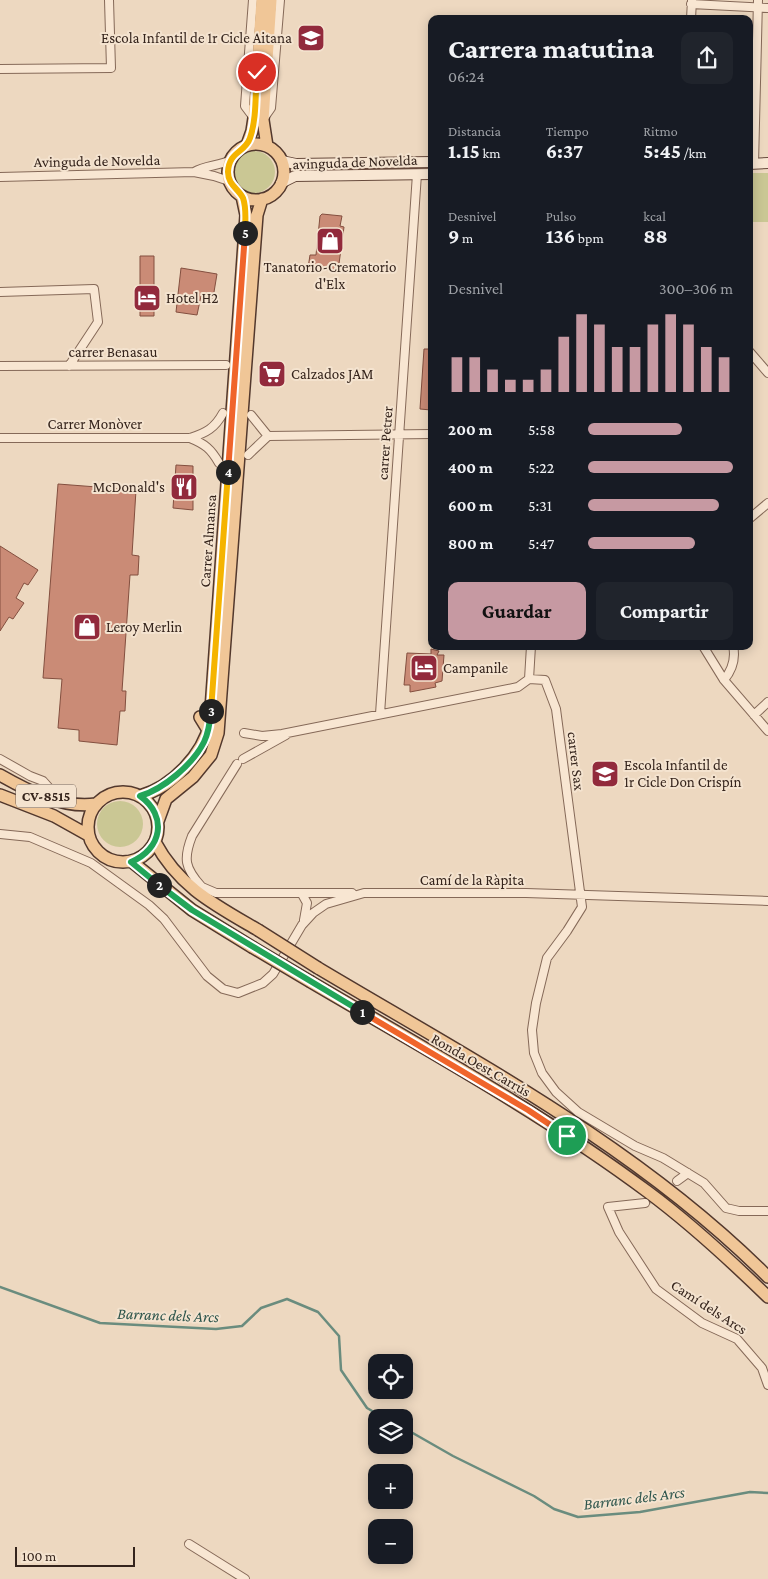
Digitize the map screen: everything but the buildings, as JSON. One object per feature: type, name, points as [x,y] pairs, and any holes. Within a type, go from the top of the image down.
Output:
[{"type":"main road","points":[[262,0],[258,119],[267,146]]},
{"type":"main road","points":[[247,145],[258,119],[271,0]]},
{"type":"main road","points":[[247,145],[267,146],[282,161],[284,172],[281,183],[273,194],[262,199],[242,196],[233,188],[229,181],[228,171],[231,160],[237,151],[247,145]]},
{"type":"main road","name":"avinguda de Novelda","points":[[282,161],[296,164],[428,162]]},
{"type":"main road","points":[[753,164],[768,164]]},
{"type":"main road","name":"avinguda de Novelda","points":[[281,183],[295,176],[428,174]]},
{"type":"main road","name":"Carrer Almansa","points":[[140,796],[168,782],[187,764],[202,746],[208,730],[246,215],[242,196]]},
{"type":"main road","name":"Carrer Almansa","points":[[158,821],[166,800],[192,777],[212,754],[218,733],[257,215],[262,199]]},
{"type":"main road","points":[[200,717],[208,730]]},
{"type":"main road","name":"CV-8515","points":[[0,775],[22,788],[61,802],[84,805],[96,804]]},
{"type":"main road","name":"CV-8515","points":[[131,862],[109,860],[99,854],[92,845],[88,835],[88,818],[96,804],[103,797],[121,791],[140,796]]},
{"type":"main road","name":"CV-8515","points":[[0,795],[54,816],[88,835]]},
{"type":"main road","points":[[131,862],[149,851],[155,842],[158,832],[158,821],[152,806],[140,796]]},
{"type":"main road","points":[[155,842],[170,866],[199,886]]},
{"type":"main road","name":"Ronda Oest Carrús","points":[[131,862],[192,910],[528,1110],[606,1162],[650,1193],[768,1297]]},
{"type":"main road","name":"Ronda Oest Carrús","points":[[170,866],[189,887],[318,968],[550,1107],[611,1147],[678,1197],[768,1277]]},
{"type":"street","points":[[0,69],[111,68],[109,0]]},
{"type":"street","points":[[253,0],[245,106],[258,119],[272,108],[280,0]]},
{"type":"street","points":[[691,15],[692,2],[758,4],[768,8]]},
{"type":"street","points":[[753,44],[758,4]]},
{"type":"street","name":"Avinguda de Novelda","points":[[194,172],[231,160]]},
{"type":"street","name":"Avinguda de Novelda","points":[[0,177],[194,172],[216,176],[229,181]]},
{"type":"street","name":"carrer Petrer","points":[[380,714],[417,174]]},
{"type":"street","points":[[0,292],[94,289],[98,322],[69,366]]},
{"type":"street","points":[[753,356],[768,373]]},
{"type":"street","points":[[761,365],[768,359]]},
{"type":"street","name":"carrer Benasau","points":[[0,366],[226,365]]},
{"type":"street","name":"Carrer Monòver","points":[[0,438],[190,438],[211,430],[223,413]]},
{"type":"street","points":[[251,415],[268,436]]},
{"type":"street","points":[[248,455],[268,436],[428,434]]},
{"type":"street","name":"Carrer Monòver","points":[[190,438],[205,444],[219,463]]},
{"type":"street","points":[[753,516],[768,503]]},
{"type":"street","points":[[244,733],[262,736],[290,732],[518,686],[529,679],[531,650]]},
{"type":"street","points":[[705,650],[724,680],[768,731]]},
{"type":"street","points":[[724,680],[729,674],[733,663],[734,650]]},
{"type":"street","name":"carrer Sax","points":[[529,679],[545,680],[556,709],[579,895]]},
{"type":"street","points":[[754,715],[768,702]]},
{"type":"street","points":[[290,732],[240,761],[192,836],[187,848],[186,862],[192,876],[199,886],[216,893],[364,893]]},
{"type":"street","points":[[0,759],[43,781],[61,802]]},
{"type":"street","name":"Camí de la Ràpita","points":[[0,834],[30,837],[91,863],[149,905],[164,919],[207,976],[222,989],[238,993],[263,983],[273,974],[302,925],[313,913],[326,904],[364,893],[579,895],[768,901]]},
{"type":"street","points":[[302,894],[307,903],[302,925]]},
{"type":"street","points":[[579,895],[582,907],[547,958],[536,1003],[532,1030],[534,1053],[542,1072],[556,1092],[578,1112],[636,1146],[663,1158],[704,1183],[726,1208],[739,1211],[768,1212]]},
{"type":"street","points":[[677,1181],[688,1173]]},
{"type":"street","name":"Camí dels Arcs","points":[[645,1203],[608,1207],[620,1232],[656,1289],[702,1322],[737,1339],[762,1368],[768,1385]]},
{"type":"street","points":[[189,1544],[245,1579]]},
{"type":"shaded area","points":[[254,151],[269,157],[275,172],[269,187],[254,193],[239,187],[233,172],[239,157]]},
{"type":"shaded area","points":[[753,173],[768,173],[768,222],[753,222]]},
{"type":"shaded area","points":[[120,801],[133,805],[139,811],[143,824],[139,837],[133,843],[120,847],[107,843],[101,837],[97,824],[101,811],[107,805]]},
{"type":"waterway","name":"Barranc dels Arcs","points":[[0,1287],[100,1323],[216,1329],[242,1326],[261,1308],[287,1299],[318,1312],[339,1336],[341,1370],[369,1409]]},
{"type":"waterway","name":"Barranc dels Arcs","points":[[413,1433],[453,1456],[534,1496],[554,1509],[578,1517],[640,1512],[750,1492],[768,1493]]},
{"type":"tunnel","points":[[645,1203],[677,1181]]},
{"type":"place","name":"Escola Infantil de 1r Cicle Aitana","points":[[311,38]]},
{"type":"place","name":"Tanatorio-Crematorio d'Elx","points":[[330,241]]},
{"type":"place","name":"Hotel H2","points":[[147,298]]},
{"type":"place","name":"Calzados JAM","points":[[272,374]]},
{"type":"place","name":"McDonald's","points":[[184,487]]},
{"type":"place","name":"Leroy Merlin","points":[[87,627]]},
{"type":"place","name":"Campanile","points":[[424,668]]},
{"type":"place","name":"Escola Infantil de 1r Cicle Don Crispín","points":[[605,774]]},
{"type":"route","points":[[257,72],[254,118],[250,139],[247,145],[237,151],[232,157],[228,171],[229,181],[237,193],[242,196],[246,215],[210,723],[202,746],[187,764],[168,782],[140,796],[152,806],[156,813],[158,832],[155,842],[149,851],[131,862],[192,910],[528,1110],[567,1136]]}]
